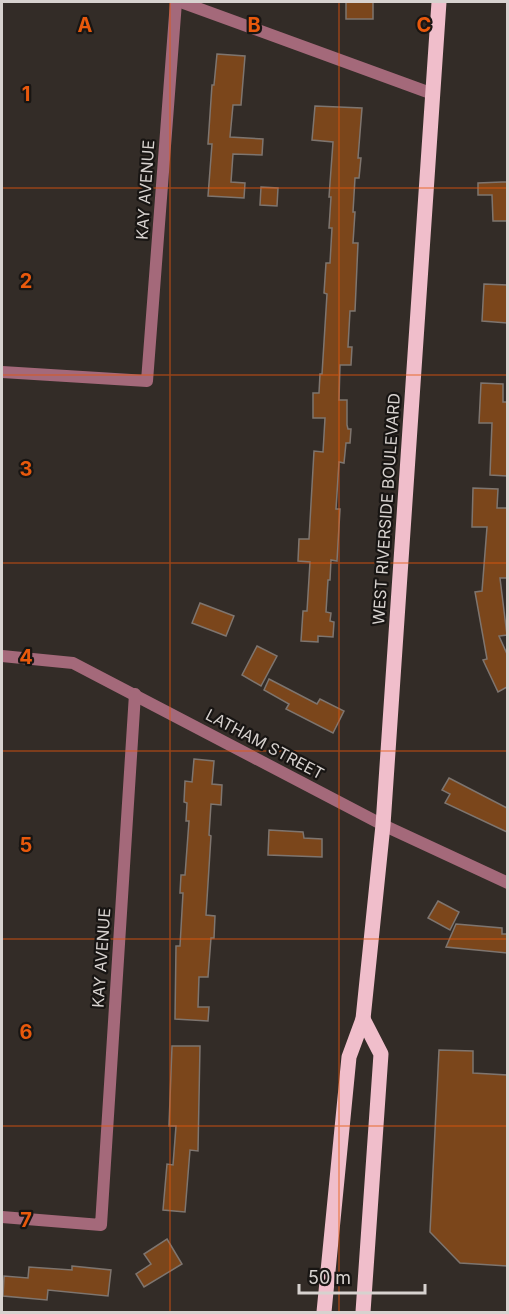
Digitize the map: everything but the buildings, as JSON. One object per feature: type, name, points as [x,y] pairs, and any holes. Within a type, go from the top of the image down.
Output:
[{"type":"main road","name":"WEST RIVERSIDE BOULEVARD","points":[[324,1312],[349,1057],[363,1019],[383,825],[439,2]]},
{"type":"main road","points":[[363,1019],[381,1054],[363,1312]]},
{"type":"street","name":"KAY AVENUE","points":[[2,372],[147,381],[176,2]]},
{"type":"street","points":[[181,2],[433,94]]},
{"type":"street","name":"LATHAM STREET","points":[[2,656],[73,663],[383,825],[507,883]]},
{"type":"street","name":"KAY AVENUE","points":[[2,1217],[101,1225],[135,694]]}]
